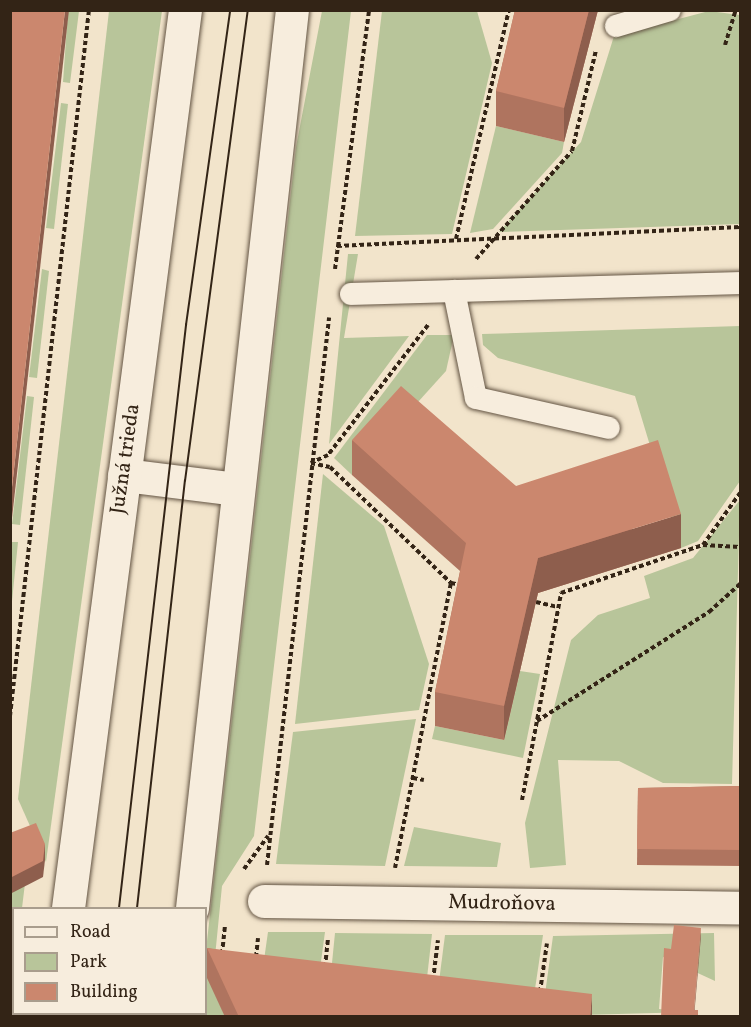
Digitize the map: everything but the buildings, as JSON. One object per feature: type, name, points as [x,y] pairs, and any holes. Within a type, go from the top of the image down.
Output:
[{"type":"street","name":"Južná trieda","points":[[68,907],[185,10]]},
{"type":"street","points":[[192,907],[292,10]]},
{"type":"street","points":[[124,476],[237,489]]},
{"type":"street","name":"Mudroňova","points":[[264,901],[741,908]]},
{"type":"lane","points":[[615,26],[670,10]]},
{"type":"lane","points":[[342,287],[454,291],[741,284]]},
{"type":"lane","points":[[454,291],[476,398],[609,428]]},
{"type":"path","points":[[10,716],[89,10]]},
{"type":"path","points":[[342,287],[337,246],[369,10]]},
{"type":"path","points":[[456,239],[509,10]]},
{"type":"path","points":[[725,45],[736,10]]},
{"type":"path","points":[[337,246],[741,226]]},
{"type":"path","points":[[255,960],[264,901],[269,836],[329,315]]},
{"type":"path","points":[[703,545],[741,493]]},
{"type":"path","points":[[522,800],[561,593],[703,545],[741,547]]},
{"type":"path","points":[[389,903],[451,583]]},
{"type":"path","points":[[536,722],[709,612],[741,584]]},
{"type":"path","points":[[536,602],[558,607]]},
{"type":"path","points":[[412,778],[424,780]]},
{"type":"path","points":[[244,870],[269,836]]},
{"type":"path","points":[[221,966],[226,913]]},
{"type":"path","points":[[323,981],[330,927]]},
{"type":"path","points":[[431,994],[439,929]]},
{"type":"path","points":[[538,1006],[549,930]]},
{"type":"green space","points":[[68,11],[79,11],[70,83],[63,82]]},
{"type":"green space","points":[[109,11],[162,11],[46,862],[18,799]]},
{"type":"green space","points":[[322,11],[351,11],[254,836],[222,886],[212,987],[225,1016],[198,1016],[207,1015],[207,941],[296,147]]},
{"type":"green space","points":[[382,11],[477,11],[492,63],[452,234],[355,236]]},
{"type":"green space","points":[[709,11],[740,15],[740,224],[499,232],[581,142],[614,36]]},
{"type":"green space","points":[[61,103],[68,104],[54,229],[46,228]]},
{"type":"green space","points":[[496,126],[564,142],[562,153],[493,229],[470,233]]},
{"type":"green space","points":[[348,254],[358,254],[344,338],[409,336],[329,444]]},
{"type":"green space","points":[[42,269],[49,271],[37,378],[29,377]]},
{"type":"green space","points":[[740,326],[740,481],[698,541],[681,548],[635,396],[498,358],[483,345],[482,334]]},
{"type":"green space","points":[[427,335],[454,335],[446,371],[352,475],[334,458]]},
{"type":"green space","points":[[27,396],[34,397],[20,525],[12,524]]},
{"type":"green space","points":[[323,474],[384,526],[429,664],[419,710],[295,724]]},
{"type":"green space","points":[[740,500],[732,784],[663,783],[619,761],[558,760],[566,865],[530,868],[525,823],[571,640],[598,615],[650,598],[644,576],[693,558]]},
{"type":"green space","points":[[10,542],[18,542],[11,611],[10,611]]},
{"type":"green space","points":[[520,671],[540,674],[523,758],[432,739],[435,726],[504,740]]},
{"type":"green space","points":[[416,719],[385,866],[276,864],[293,732]]},
{"type":"green space","points":[[414,827],[501,843],[497,867],[404,866]]},
{"type":"green space","points":[[17,847],[27,867],[22,907],[12,907],[11,964],[10,899]]},
{"type":"green space","points":[[268,932],[325,932],[317,991],[256,1016]]},
{"type":"green space","points":[[335,933],[432,934],[424,1004],[329,993]]},
{"type":"green space","points":[[714,933],[715,981],[663,957],[659,1009],[694,1012],[542,1016],[553,936]]},
{"type":"green space","points":[[445,935],[543,935],[531,1016],[436,1005]]},
{"type":"tram line","points":[[119,907],[186,325],[230,10]]},
{"type":"tram line","points":[[137,907],[185,481],[248,10]]}]
